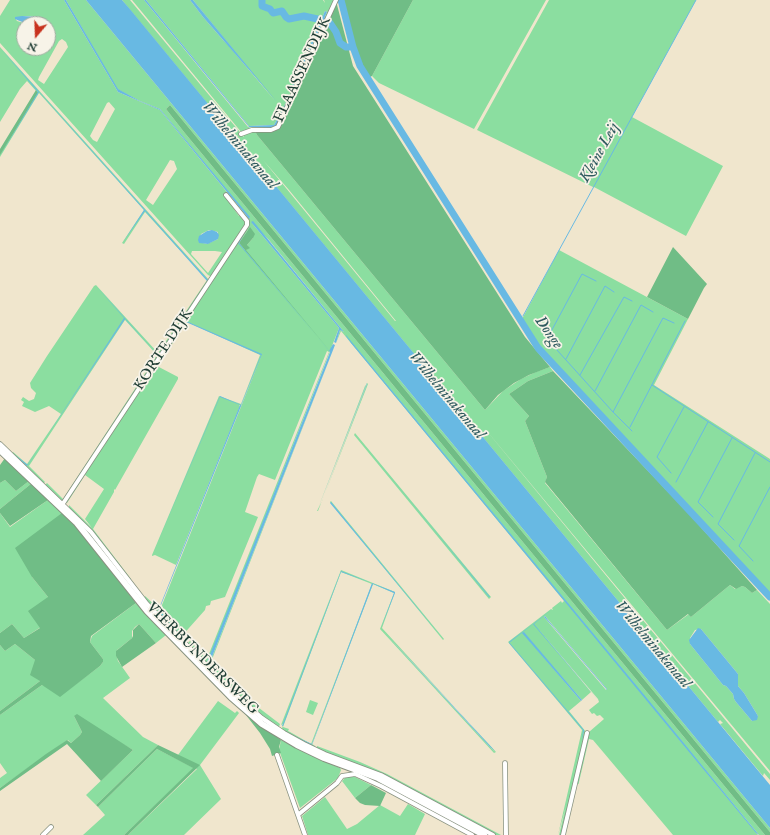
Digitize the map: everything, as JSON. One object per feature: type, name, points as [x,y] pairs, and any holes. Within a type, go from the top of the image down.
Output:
[{"type":"main road","name":"VIERBUNDERSWEG","points":[[0,450],[62,506],[91,538],[148,610],[231,697],[262,724],[297,745],[324,758],[378,778],[484,835]]},
{"type":"street","name":"FLAASSENDIJK","points":[[241,134],[247,131],[271,130],[278,127],[336,0]]},
{"type":"street","name":"KORTE DIJK","points":[[62,506],[247,226],[247,221],[226,195]]},
{"type":"street","name":"VIERBUNDERSWEG","points":[[0,444],[62,506],[91,532],[147,604],[231,691],[262,718],[284,733],[309,746],[381,776],[493,835]]},
{"type":"street","points":[[562,835],[586,733]]},
{"type":"street","points":[[277,755],[299,814],[305,835]]},
{"type":"street","points":[[505,763],[506,835]]},
{"type":"street","points":[[299,814],[337,783],[341,777],[344,775],[355,774],[373,782],[472,835]]},
{"type":"street","points":[[43,835],[51,826]]},
{"type":"green space","points":[[10,0],[64,0],[118,92],[160,110],[248,218],[250,218],[160,109],[117,89],[66,0],[86,0],[770,828],[770,832],[170,105],[166,109],[184,132],[765,835],[759,835],[346,335],[758,835],[673,835],[593,740],[589,739],[579,784],[577,783],[589,732],[604,719],[600,715],[597,716],[594,713],[592,714],[589,710],[599,702],[598,699],[534,624],[591,692],[582,700],[523,633],[581,701],[569,711],[586,732],[562,835],[559,835],[566,806],[558,835],[582,730],[508,642],[551,609],[553,610],[552,608],[561,601],[562,603],[564,601],[341,331],[336,343],[340,330],[344,332],[269,240],[251,222],[339,328],[211,655],[207,661],[213,665],[210,662],[335,345],[211,662],[246,698],[280,724],[279,727],[282,729],[283,724],[281,725],[341,570],[395,592],[382,628],[456,709],[384,632],[496,752],[494,753],[380,629],[394,593],[373,584],[312,744],[315,746],[314,748],[294,738],[267,720],[238,695],[187,644],[190,641],[207,659],[329,352],[327,351],[275,480],[259,474],[257,477],[245,512],[258,517],[225,597],[211,601],[210,605],[206,606],[205,610],[181,637],[144,599],[145,596],[160,610],[262,354],[241,405],[239,405],[240,406],[176,565],[152,555],[219,396],[241,404],[260,355],[187,322],[157,366],[178,377],[178,379],[115,490],[114,489],[114,492],[93,529],[131,579],[128,579],[69,508],[69,505],[92,528],[85,519],[104,489],[85,475],[67,503],[66,502],[248,223],[245,220],[246,225],[212,277],[208,275],[0,43],[0,16]],"holes":[[[109,102],[115,109],[97,142],[90,136],[107,103]],[[170,160],[174,161],[177,169],[153,205],[146,200]],[[235,208],[242,216],[239,216],[234,209]],[[209,230],[218,232],[218,239],[207,244],[199,242],[201,234]],[[248,230],[253,238],[247,245],[248,248],[245,250],[239,243]],[[192,251],[222,252],[208,273],[191,254]],[[341,572],[372,584],[311,744],[288,731],[289,729],[283,727]],[[545,616],[607,689],[606,690],[544,617]]]},
{"type":"green space","points":[[122,0],[130,0],[244,137],[244,135],[255,131],[485,410],[503,391],[521,379],[550,367],[553,371],[528,381],[509,394],[529,416],[525,421],[547,477],[545,483],[667,630],[689,614],[691,617],[730,585],[735,589],[742,586],[745,587],[752,593],[757,590],[770,604],[770,771],[481,424],[770,774],[770,780],[764,773],[763,776],[720,724],[723,723],[720,720],[718,722]],"holes":[[[263,160],[289,190],[396,321],[395,321]],[[701,629],[738,674],[738,686],[758,716],[752,721],[736,702],[733,694],[726,686],[723,685],[690,644],[690,638],[695,630]]]},
{"type":"green space","points":[[132,0],[144,0],[248,127],[272,128],[279,121],[290,95],[274,125],[249,126],[146,0],[190,0],[276,102],[193,0],[323,0],[325,3],[324,0],[335,0],[276,128],[242,133]],"holes":[[[325,11],[327,12],[293,88],[291,89]]]},
{"type":"green space","points":[[339,0],[413,0],[372,76],[366,79],[354,54]]},
{"type":"green space","points":[[413,0],[546,0],[474,129],[379,83],[372,76]]},
{"type":"green space","points":[[549,0],[696,0],[632,117],[723,166],[686,236],[594,187],[477,130]]},
{"type":"green space","points":[[336,1],[353,66],[525,337],[550,367],[529,375],[514,383],[498,395],[485,410],[255,131],[275,130]]},
{"type":"green space","points":[[0,47],[209,280],[63,503],[45,485],[47,483],[63,499],[157,355],[125,320],[29,466],[45,482],[43,484],[12,454],[13,452],[27,464],[61,414],[49,406],[35,412],[22,406],[24,402],[21,400],[23,397],[29,401],[34,399],[36,393],[31,388],[30,383],[47,356],[96,285],[158,353],[207,280],[145,212],[124,244],[122,243],[144,210],[39,93],[0,157],[0,154],[37,92],[27,81],[20,89],[0,122]]},
{"type":"green space","points":[[36,90],[38,93],[0,155],[0,149]]},
{"type":"green space","points":[[170,105],[770,832],[770,835],[765,835],[184,132],[166,109]]},
{"type":"green space","points":[[250,227],[255,234],[247,245],[250,248],[246,250],[330,351],[239,243]]},
{"type":"green space","points":[[673,247],[707,284],[688,319],[647,297]]},
{"type":"green space","points":[[559,250],[688,319],[654,385],[770,459],[770,597],[686,504],[562,373],[533,338],[522,319]]},
{"type":"green space","points":[[553,371],[689,514],[757,590],[752,593],[745,587],[742,586],[736,589],[730,585],[691,617],[688,614],[667,630],[545,482],[547,477],[525,421],[529,416],[509,394],[528,381]]},
{"type":"green space","points":[[367,383],[368,384],[325,494],[367,384],[366,385]]},
{"type":"green space","points":[[355,433],[491,597],[489,599],[354,435]]},
{"type":"green space","points":[[5,458],[29,481],[16,491],[5,480],[0,483],[0,465]]},
{"type":"green space","points":[[5,480],[16,491],[29,481],[32,483],[0,509],[0,483]]},
{"type":"green space","points":[[32,483],[48,500],[10,526],[0,513],[0,509]]},
{"type":"green space","points":[[48,500],[62,513],[32,577],[48,597],[41,627],[24,638],[12,624],[0,633],[0,513],[10,527]]},
{"type":"green space","points":[[331,501],[444,639],[443,640],[330,502]]},
{"type":"green space","points":[[62,513],[82,533],[136,603],[91,636],[90,642],[103,659],[100,666],[60,697],[42,685],[0,715],[0,711],[40,681],[30,675],[35,660],[15,644],[5,651],[0,645],[0,633],[12,624],[24,638],[40,628],[28,611],[48,597],[32,577],[15,548]]},
{"type":"green space","points":[[136,603],[166,635],[156,643],[139,624],[135,627],[132,631],[132,638],[117,650],[116,654],[118,661],[130,678],[103,698],[143,737],[158,745],[96,805],[86,795],[133,750],[74,716],[82,732],[80,735],[71,743],[68,740],[66,741],[0,788],[0,778],[7,773],[0,763],[0,715],[42,685],[68,690],[100,666],[103,659],[90,642],[92,636]]},
{"type":"green space","points":[[139,624],[156,643],[122,667],[116,656],[116,651],[132,638],[133,630]]},
{"type":"green space","points":[[15,644],[35,660],[40,681],[0,711],[0,645],[5,651]]},
{"type":"green space","points":[[310,700],[318,703],[313,715],[306,712]]},
{"type":"green space","points":[[218,701],[235,713],[237,711],[239,713],[200,765],[221,799],[184,835],[128,835],[197,769],[178,755]]},
{"type":"green space","points":[[242,710],[281,740],[279,747],[281,753],[272,756],[270,749],[260,733]]},
{"type":"green space","points":[[77,714],[133,750],[101,781],[67,744],[0,791],[0,788],[46,754],[67,740],[71,743],[80,735],[82,732],[74,716]]},
{"type":"green space","points":[[281,740],[340,768],[341,770],[338,778],[300,808],[279,750]]},
{"type":"green space","points":[[158,745],[200,765],[128,835],[124,835],[193,768],[157,749],[98,807],[96,805]]},
{"type":"green space","points":[[317,746],[387,774],[501,835],[495,835],[395,781],[317,749]]},
{"type":"green space","points":[[157,749],[194,768],[124,835],[83,835],[105,815],[98,807]]},
{"type":"green space","points":[[353,776],[371,785],[355,798],[342,781],[346,777]]},
{"type":"green space","points":[[371,785],[386,793],[380,806],[365,805],[360,803],[355,798]]},
{"type":"green space","points":[[325,797],[347,829],[357,824],[380,805],[400,816],[408,804],[425,814],[415,835],[308,835],[302,816]]},
{"type":"water","points":[[64,0],[66,0],[118,89],[140,101],[160,109],[250,217],[249,219],[160,110],[118,92]]},
{"type":"water","name":"Wilhelminakanaal","points":[[86,0],[122,0],[129,8],[770,785],[770,828]]},
{"type":"water","points":[[144,0],[146,0],[249,126],[274,125],[290,95],[276,126],[272,128],[249,127]]},
{"type":"water","points":[[190,0],[193,0],[277,102],[203,17]]},
{"type":"water","points":[[325,11],[327,12],[292,90],[291,89]]},
{"type":"water","points":[[0,48],[208,280],[207,281],[145,211],[123,242],[144,210],[39,92],[0,156],[38,92]]},
{"type":"water","points":[[253,221],[344,332],[340,330],[336,343],[334,342],[339,328],[251,222]]},
{"type":"water","points":[[247,229],[239,243],[317,336],[238,243],[189,317]]},
{"type":"water","points":[[212,230],[217,232],[219,235],[218,239],[208,244],[199,243],[199,236]]},
{"type":"water","points":[[96,286],[158,355],[125,319],[44,440],[124,318]]},
{"type":"water","points":[[186,321],[262,354],[159,610],[181,634],[158,611],[240,405],[220,397],[152,556],[220,396],[241,405],[261,355],[186,322],[159,362]]},
{"type":"water","points":[[346,335],[660,714],[759,835],[351,343]]},
{"type":"water","points":[[333,344],[335,345],[210,662],[213,665],[212,667],[207,662],[330,352],[329,351]]},
{"type":"water","points":[[367,383],[367,384],[317,511]]},
{"type":"water","points":[[355,434],[435,531],[490,597],[489,597]]},
{"type":"water","points":[[14,454],[28,465],[27,466]]},
{"type":"water","points":[[331,502],[443,639],[330,503]]},
{"type":"water","points":[[341,571],[370,582],[341,572],[282,726]]},
{"type":"water","points":[[372,583],[395,593],[381,628],[394,593],[373,584],[312,745],[290,734],[312,744]]},
{"type":"water","points":[[551,610],[534,624],[598,700],[533,624]]},
{"type":"water","points":[[545,616],[607,689],[607,690],[544,617]]},
{"type":"water","points":[[533,624],[510,643],[509,642]]},
{"type":"water","points":[[698,628],[701,629],[738,674],[738,686],[758,716],[757,720],[752,721],[736,702],[733,694],[726,686],[723,685],[690,644],[689,640]]},
{"type":"water","points":[[384,632],[414,664],[495,751],[490,747]]},
{"type":"water","points":[[524,632],[582,700],[581,701],[522,633]]},
{"type":"water","points":[[510,643],[584,730],[582,741],[583,730]]},
{"type":"waterway","name":"Donge","points":[[262,0],[262,6],[270,9],[273,13],[282,11],[289,19],[304,16],[322,20]]},
{"type":"waterway","name":"Kleine Leij","points":[[341,0],[353,47],[360,66],[538,348],[770,597]]},
{"type":"waterway","name":"Kleine Leij","points":[[523,316],[696,0]]},
{"type":"waterway","name":"Donge","points":[[330,23],[336,32],[340,43],[346,47],[353,47]]},
{"type":"waterway","points":[[596,281],[582,274],[547,339],[613,412]]},
{"type":"waterway","points":[[566,359],[605,286],[614,292]]},
{"type":"waterway","points":[[580,375],[624,297],[632,301]]},
{"type":"waterway","points":[[595,391],[641,305],[653,312]]},
{"type":"waterway","points":[[632,431],[613,412],[663,318],[674,323]]},
{"type":"waterway","points":[[630,427],[685,321]]},
{"type":"waterway","points":[[652,385],[770,462]]},
{"type":"waterway","points":[[671,473],[657,457],[684,407]]},
{"type":"waterway","points":[[676,482],[708,422]]},
{"type":"waterway","points":[[713,517],[698,502],[732,438]]},
{"type":"waterway","points":[[734,540],[718,524],[755,453]]},
{"type":"waterway","points":[[753,561],[739,546],[770,487]]}]
